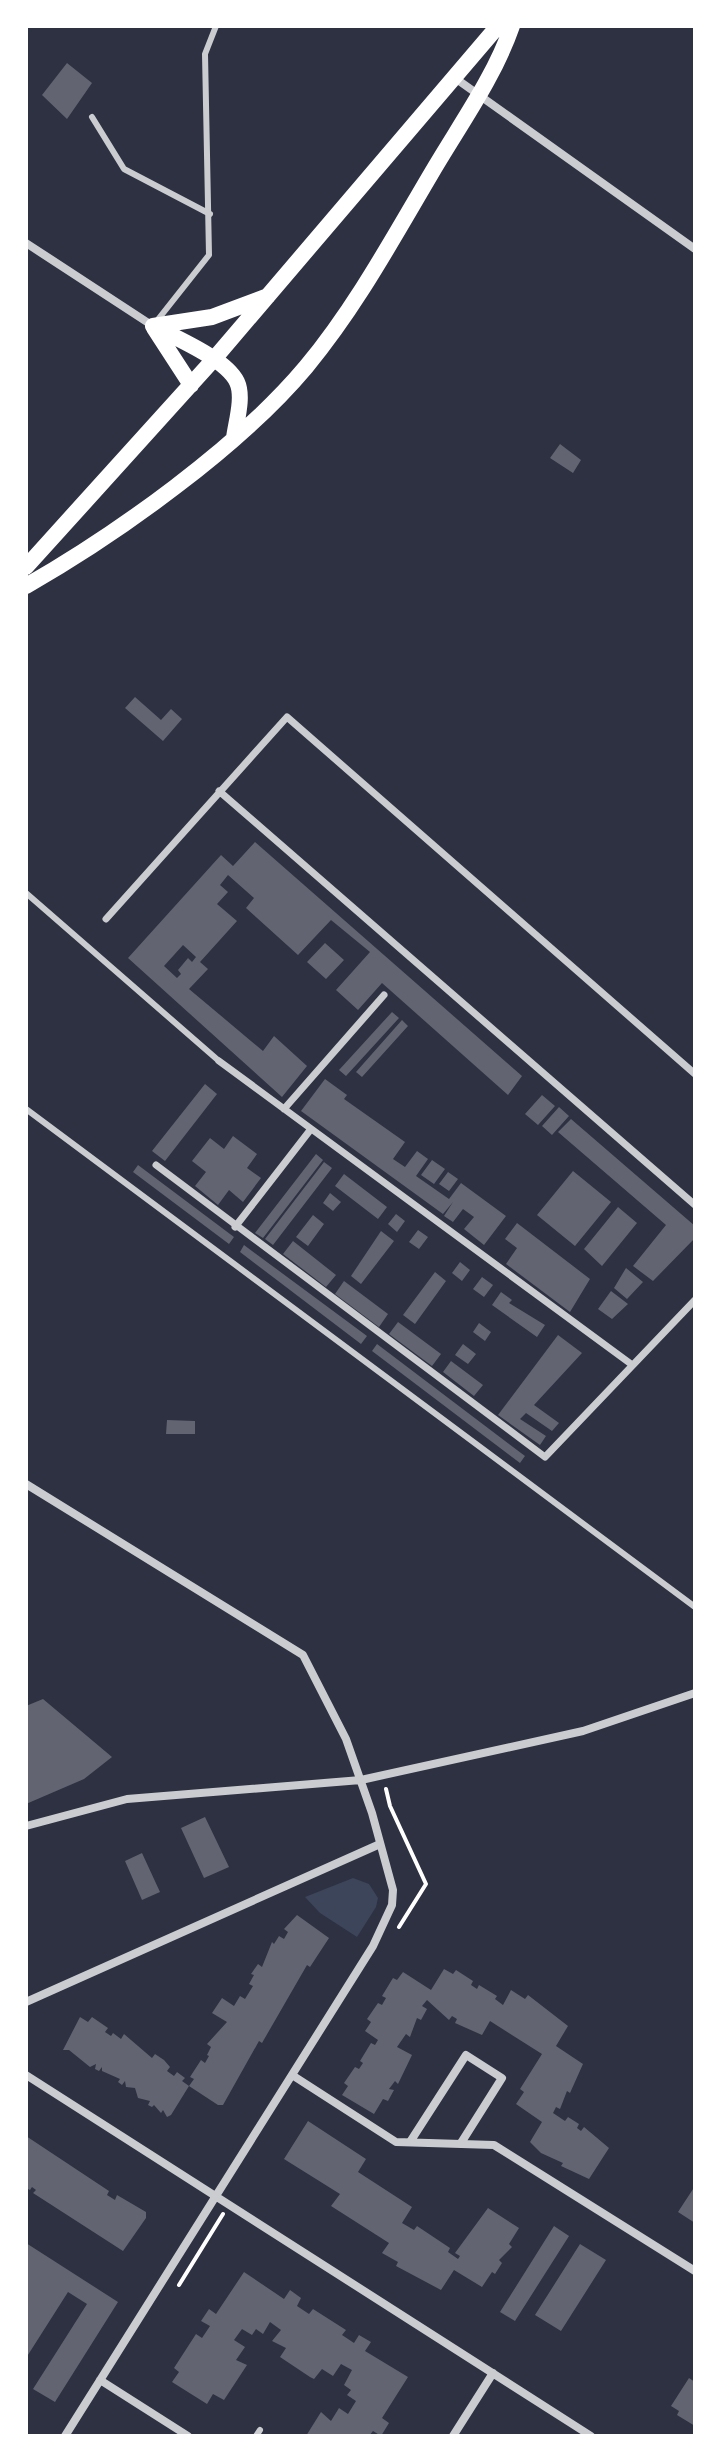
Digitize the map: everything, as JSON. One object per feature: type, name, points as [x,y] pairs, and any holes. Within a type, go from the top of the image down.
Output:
[{"type":"main road","points":[[26,567],[214,359],[498,26]]},
{"type":"main road","points":[[26,586],[85,553],[234,438],[305,369],[356,300],[478,95],[512,26]]},
{"type":"main road","points":[[153,326],[212,317],[269,295]]},
{"type":"main road","points":[[153,326],[214,359],[237,381],[240,397],[234,438]]},
{"type":"main road","points":[[153,326],[191,385]]},
{"type":"street","points":[[454,78],[695,249]]},
{"type":"street","points":[[26,243],[153,326]]},
{"type":"street","points":[[106,919],[287,717],[695,1074]]},
{"type":"street","points":[[219,791],[695,1205]]},
{"type":"street","points":[[284,1109],[384,995]]},
{"type":"street","points":[[219,1061],[631,1364]]},
{"type":"street","points":[[235,1227],[311,1129]]},
{"type":"street","points":[[156,1165],[545,1457],[695,1300]]},
{"type":"street","points":[[26,1484],[303,1655],[346,1739],[393,1890],[392,1905],[373,1946],[65,2436]]},
{"type":"street","points":[[26,1826],[127,1799],[361,1780],[583,1731],[695,1693]]},
{"type":"street","points":[[26,2002],[380,1844]]},
{"type":"street","points":[[410,2142],[466,2055],[502,2078],[461,2143]]},
{"type":"street","points":[[26,2075],[591,2436]]},
{"type":"street","points":[[292,2075],[396,2142],[494,2145],[695,2271]]},
{"type":"street","points":[[453,2436],[493,2373]]},
{"type":"street","points":[[100,2380],[188,2436]]},
{"type":"lane","points":[[153,326],[209,255],[205,54],[216,26]]},
{"type":"lane","points":[[92,117],[124,169],[210,214]]},
{"type":"lane","points":[[26,893],[219,1061]]},
{"type":"lane","points":[[26,1109],[695,1607]]},
{"type":"shaded area","points":[[353,1878],[369,1884],[378,1898],[376,1907],[357,1937],[320,1913],[305,1897]]},
{"type":"building","points":[[67,63],[92,83],[67,119],[42,95]]},
{"type":"building","points":[[560,444],[581,460],[573,473],[550,458]]},
{"type":"building","points":[[135,697],[161,720],[171,709],[182,719],[163,741],[125,708]]},
{"type":"building","points":[[255,842],[522,1076],[508,1095],[382,983],[358,1010],[336,990],[370,952],[331,920],[298,955],[246,908],[254,898],[228,875],[220,885],[228,892],[217,904],[237,921],[200,962],[208,969],[189,989],[263,1051],[274,1036],[307,1066],[282,1097],[128,958],[221,855],[233,866]],"holes":[[[183,945],[196,957],[192,962],[188,958],[178,970],[181,974],[177,978],[164,966]]]},
{"type":"building","points":[[325,943],[344,960],[326,979],[307,962]]},
{"type":"building","points":[[392,1012],[399,1018],[346,1076],[339,1070]]},
{"type":"building","points":[[402,1020],[408,1026],[362,1077],[356,1072]]},
{"type":"building","points":[[325,1079],[347,1095],[344,1099],[405,1142],[393,1159],[405,1167],[417,1151],[428,1159],[416,1176],[449,1199],[461,1183],[506,1216],[484,1245],[464,1229],[474,1217],[463,1209],[453,1222],[444,1216],[453,1202],[443,1214],[301,1111]]},
{"type":"building","points":[[205,1084],[217,1094],[165,1161],[152,1151]]},
{"type":"building","points":[[542,1095],[555,1106],[538,1125],[525,1114]]},
{"type":"building","points":[[559,1107],[569,1116],[552,1135],[542,1126]]},
{"type":"building","points":[[571,1119],[695,1226],[695,1238],[653,1281],[633,1266],[666,1225],[558,1132]]},
{"type":"building","points":[[233,1136],[257,1154],[247,1168],[261,1178],[243,1202],[229,1190],[218,1205],[195,1186],[206,1172],[192,1161],[210,1138],[224,1149]]},
{"type":"building","points":[[316,1154],[323,1160],[263,1238],[255,1233]]},
{"type":"building","points":[[432,1160],[445,1169],[434,1184],[421,1175]]},
{"type":"building","points":[[324,1162],[332,1168],[273,1245],[265,1239]]},
{"type":"building","points":[[138,1165],[234,1237],[229,1244],[133,1172]]},
{"type":"building","points":[[573,1171],[611,1202],[575,1246],[537,1215]]},
{"type":"building","points":[[448,1172],[458,1179],[449,1191],[439,1184]]},
{"type":"building","points":[[344,1174],[387,1207],[378,1219],[335,1186]]},
{"type":"building","points":[[330,1193],[341,1202],[333,1211],[323,1203]]},
{"type":"building","points":[[618,1207],[637,1223],[602,1266],[584,1249]]},
{"type":"building","points":[[396,1214],[405,1221],[397,1232],[388,1224]]},
{"type":"building","points":[[313,1215],[324,1224],[308,1246],[296,1237]]},
{"type":"building","points":[[517,1223],[590,1279],[570,1312],[506,1264],[517,1248],[505,1239]]},
{"type":"building","points":[[418,1230],[428,1237],[419,1249],[409,1242]]},
{"type":"building","points":[[381,1231],[394,1241],[361,1284],[351,1276]]},
{"type":"building","points":[[293,1241],[336,1275],[326,1287],[283,1254]]},
{"type":"building","points":[[244,1245],[367,1336],[361,1344],[240,1252]]},
{"type":"building","points":[[460,1262],[470,1270],[462,1281],[452,1273]]},
{"type":"building","points":[[626,1268],[643,1282],[627,1299],[614,1288]]},
{"type":"building","points":[[435,1272],[446,1281],[415,1324],[403,1315]]},
{"type":"building","points":[[482,1277],[493,1285],[484,1297],[473,1289]]},
{"type":"building","points":[[344,1281],[388,1314],[379,1327],[335,1294]]},
{"type":"building","points":[[611,1291],[628,1304],[612,1319],[598,1309]]},
{"type":"building","points":[[501,1292],[512,1300],[509,1303],[545,1325],[537,1337],[492,1305]]},
{"type":"building","points":[[398,1322],[441,1354],[432,1366],[389,1334]]},
{"type":"building","points":[[479,1323],[491,1332],[485,1341],[473,1332]]},
{"type":"building","points":[[558,1335],[582,1353],[534,1405],[559,1423],[552,1431],[526,1413],[520,1419],[546,1436],[540,1445],[498,1415]]},
{"type":"building","points":[[377,1344],[525,1456],[520,1463],[372,1351]]},
{"type":"building","points":[[463,1344],[476,1354],[468,1364],[455,1355]]},
{"type":"building","points":[[451,1361],[483,1385],[474,1396],[443,1372]]},
{"type":"building","points":[[167,1420],[195,1421],[195,1434],[166,1434]]},
{"type":"building","points":[[43,1699],[112,1757],[84,1779],[26,1804],[26,1706]]},
{"type":"building","points":[[205,1817],[229,1867],[204,1878],[181,1828]]},
{"type":"building","points":[[142,1853],[160,1892],[142,1900],[125,1861]]},
{"type":"building","points":[[297,1915],[329,1938],[310,1967],[307,1965],[223,2105],[218,2105],[189,2086],[194,2079],[190,2077],[201,2060],[205,2063],[209,2056],[211,2047],[207,2044],[227,2022],[212,2013],[222,1998],[234,2006],[240,1996],[245,1999],[253,1986],[249,1984],[254,1975],[251,1974],[258,1964],[262,1967],[272,1942],[274,1944],[279,1936],[284,1939],[288,1932],[284,1929]]},
{"type":"building","points":[[444,1969],[453,1974],[456,1970],[473,1981],[471,1985],[477,1989],[479,1985],[497,1996],[495,1999],[503,2005],[511,1990],[525,1999],[528,1995],[568,2026],[556,2046],[583,2064],[570,2093],[567,2091],[560,2109],[556,2107],[553,2113],[565,2121],[568,2117],[579,2124],[577,2128],[581,2131],[584,2127],[609,2148],[589,2179],[561,2166],[563,2163],[541,2153],[530,2142],[542,2122],[516,2104],[524,2092],[520,2089],[542,2054],[490,2021],[482,2035],[455,2023],[457,2019],[452,2016],[449,2020],[427,2000],[422,2006],[427,2009],[421,2020],[417,2018],[410,2037],[406,2034],[397,2047],[412,2055],[398,2084],[395,2081],[389,2089],[394,2090],[388,2101],[383,2099],[374,2114],[342,2095],[348,2086],[344,2083],[355,2067],[359,2069],[363,2063],[360,2061],[371,2043],[375,2045],[378,2040],[365,2031],[371,2022],[367,2019],[378,2003],[382,2005],[386,1998],[382,1996],[393,1978],[397,1980],[403,1972],[431,1990]]},
{"type":"building","points":[[80,2017],[88,2022],[92,2017],[108,2028],[105,2032],[111,2036],[113,2033],[121,2039],[124,2034],[152,2058],[155,2054],[164,2060],[170,2067],[167,2071],[174,2076],[177,2072],[185,2078],[182,2081],[189,2086],[171,2115],[167,2117],[163,2110],[161,2113],[154,2105],[148,2105],[150,2101],[138,2098],[135,2088],[126,2087],[125,2081],[122,2085],[118,2082],[120,2079],[102,2071],[102,2067],[99,2071],[95,2069],[96,2064],[90,2067],[69,2050],[63,2050]]},
{"type":"building","points":[[308,2121],[366,2159],[358,2172],[412,2207],[402,2223],[414,2230],[417,2226],[450,2248],[448,2252],[458,2259],[460,2256],[455,2253],[488,2208],[519,2228],[509,2244],[512,2247],[499,2260],[502,2263],[495,2274],[492,2272],[482,2287],[454,2270],[441,2290],[396,2266],[398,2262],[382,2253],[389,2243],[331,2206],[340,2194],[284,2159]]},
{"type":"building","points":[[26,2136],[109,2191],[107,2195],[115,2200],[117,2195],[146,2212],[146,2218],[123,2251],[33,2193],[36,2190],[32,2187],[30,2190],[26,2188]]},
{"type":"building","points":[[695,2186],[695,2223],[678,2212]]},
{"type":"building","points":[[554,2226],[569,2236],[515,2321],[500,2312]]},
{"type":"building","points":[[26,2243],[118,2302],[55,2402],[33,2389],[87,2304],[68,2292],[26,2358]]},
{"type":"building","points":[[580,2244],[606,2260],[561,2331],[535,2315]]},
{"type":"building","points":[[244,2272],[284,2299],[290,2290],[301,2298],[297,2306],[309,2314],[313,2309],[346,2330],[342,2335],[354,2343],[359,2335],[371,2342],[365,2351],[408,2377],[382,2418],[389,2423],[381,2436],[373,2431],[369,2436],[306,2436],[321,2412],[331,2421],[339,2408],[348,2414],[356,2401],[347,2395],[351,2390],[344,2385],[352,2370],[341,2364],[333,2376],[322,2369],[314,2379],[310,2377],[280,2357],[286,2348],[272,2341],[281,2330],[270,2322],[263,2334],[256,2329],[252,2335],[242,2329],[234,2340],[245,2347],[236,2360],[247,2365],[224,2400],[213,2394],[207,2404],[172,2382],[179,2372],[174,2368],[196,2334],[202,2338],[210,2326],[201,2321],[209,2309],[216,2314]]},
{"type":"building","points":[[689,2378],[695,2382],[695,2426],[677,2415],[679,2411],[671,2406]]}]
